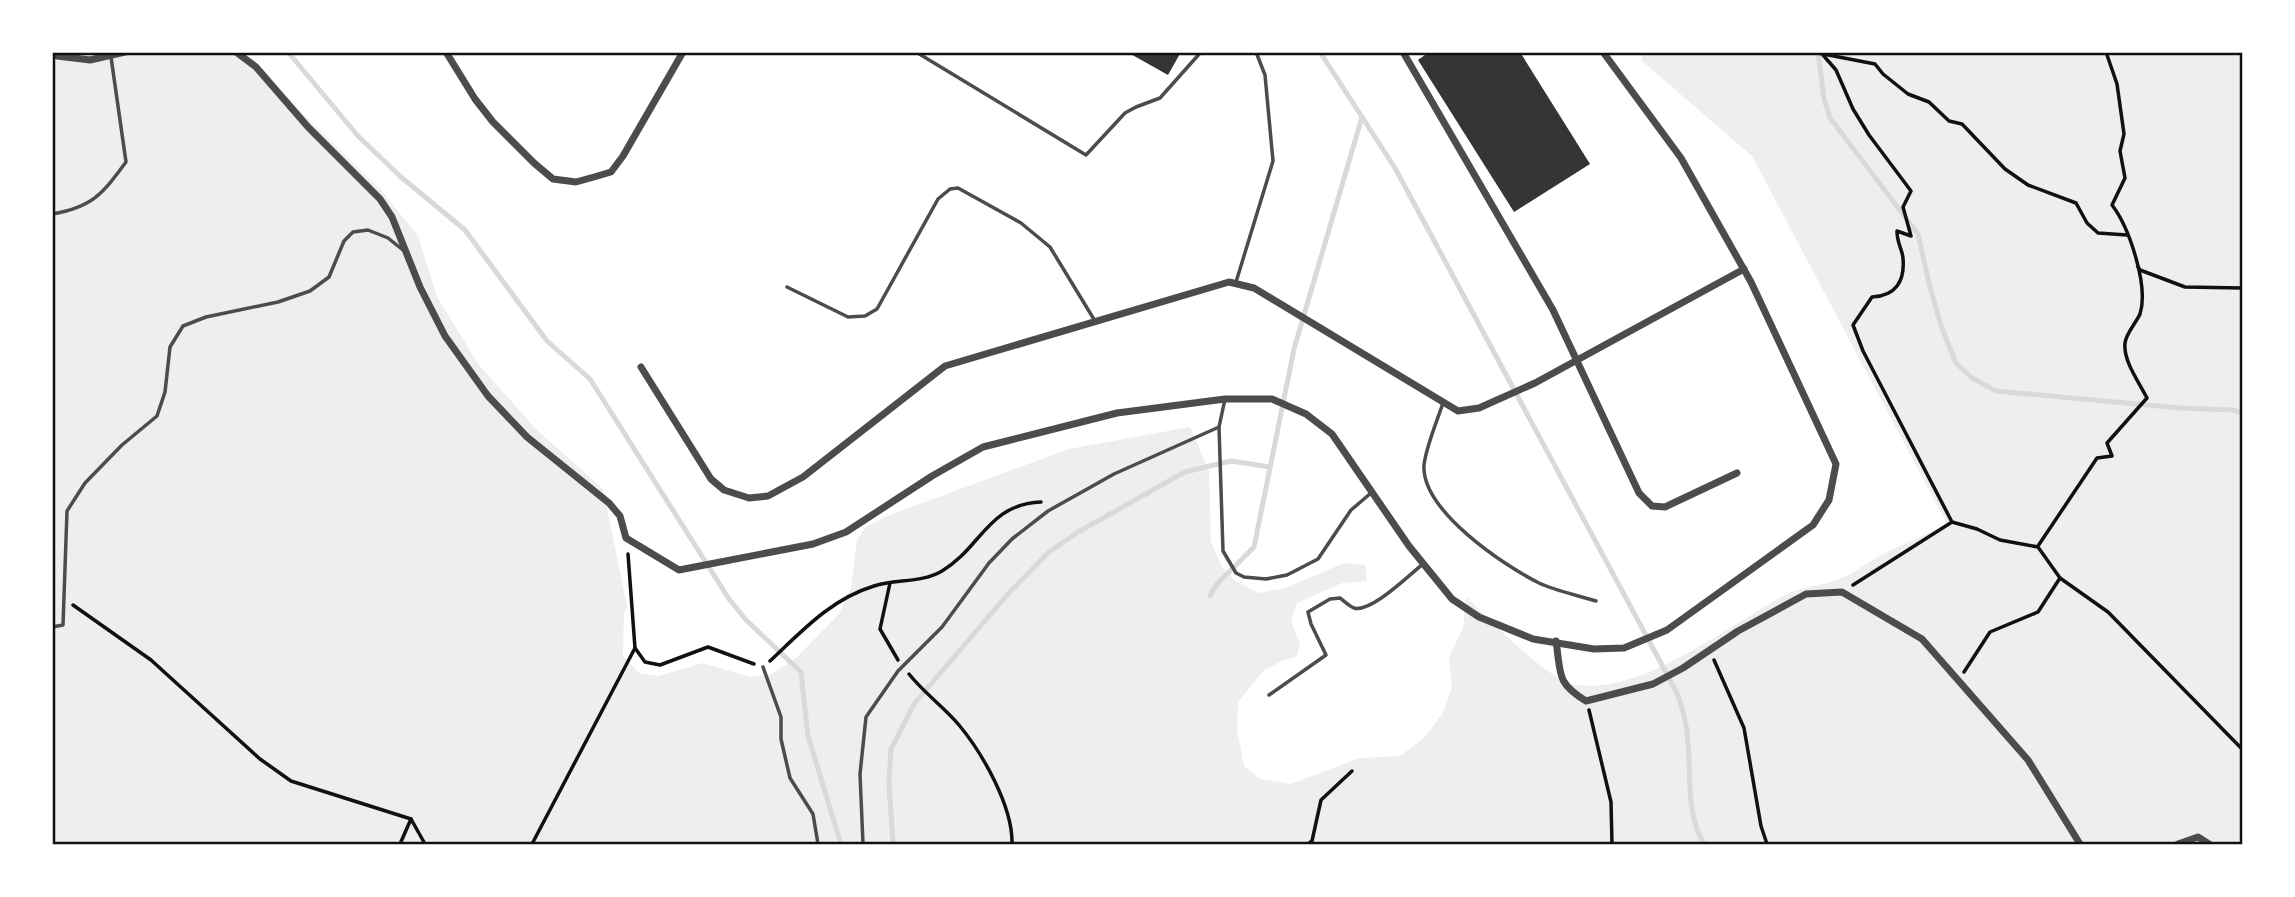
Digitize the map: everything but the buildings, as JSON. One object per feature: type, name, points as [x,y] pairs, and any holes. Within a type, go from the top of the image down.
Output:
[{"type":"street","points":[[52,53],[90,60],[125,52]]},
{"type":"street","points":[[236,52],[256,67],[308,127],[380,199],[392,217],[420,287],[445,335],[488,396],[527,436],[609,503],[620,516],[626,538],[679,570],[813,544],[846,531],[983,447],[1117,413],[1225,399],[1275,400],[1306,414],[1332,434],[1371,493],[1452,599],[1479,617],[1533,639],[1594,649],[1624,648],[1663,632],[1813,525],[1829,500],[1836,464],[1744,269],[1681,158],[1604,52]]},
{"type":"street","points":[[446,52],[475,99],[493,122],[534,163],[554,178],[576,182],[611,172],[623,156],[682,52]]},
{"type":"street","points":[[1403,52],[1553,310],[1639,493],[1652,506],[1665,508],[1737,472]]},
{"type":"street","points":[[641,366],[711,479],[724,490],[749,498],[768,496],[803,477],[946,366],[1229,282],[1254,288],[1458,411],[1479,408],[1535,383],[1744,269]]},
{"type":"street","points":[[1556,641],[1563,684],[1587,701],[1653,684],[1683,668],[1738,631],[1806,594],[1842,592],[1922,639],[2028,760],[2080,845]]},
{"type":"street","points":[[2178,845],[2198,837],[2209,845]]},
{"type":"lane","points":[[916,52],[1086,155],[1125,113],[1160,98],[1201,52]]},
{"type":"lane","points":[[1235,284],[1273,161],[1267,85],[1256,52]]},
{"type":"lane","points":[[52,214],[77,210],[105,191],[126,162],[111,57]]},
{"type":"lane","points":[[788,287],[848,317],[865,316],[877,309],[938,199],[950,189],[958,188],[1021,223],[1050,247],[1095,321]]},
{"type":"lane","points":[[52,627],[63,625],[67,512],[85,483],[122,445],[157,416],[165,392],[170,347],[183,326],[205,317],[278,302],[310,291],[329,277],[344,241],[353,232],[368,230],[388,238],[408,254]]},
{"type":"lane","points":[[1225,399],[1219,427],[1223,551],[1236,573],[1244,577],[1266,579],[1287,575],[1318,559],[1351,510],[1371,493]]},
{"type":"lane","points":[[1443,402],[1424,465],[1427,486],[1454,524],[1507,564],[1541,584],[1596,601]]},
{"type":"lane","points":[[863,845],[860,774],[866,717],[904,667],[942,626],[989,563],[1012,539],[1048,511],[1114,474],[1219,427]]},
{"type":"lane","points":[[1269,695],[1326,655],[1308,612],[1330,599],[1340,598],[1353,608],[1363,608],[1377,601],[1423,564]]},
{"type":"lane","points":[[763,667],[781,717],[781,739],[790,778],[813,814],[818,845]]},
{"type":"path","points":[[1813,52],[1875,64],[1908,94],[1929,102],[1949,121],[1962,124],[2005,169],[2028,185],[2076,204],[2087,223],[2098,233],[2128,235]]},
{"type":"path","points":[[2038,547],[2096,458],[2112,456],[2108,443],[2147,398],[2127,359],[2125,342],[2140,313],[2142,285],[2123,220],[2112,205],[2125,178],[2120,151],[2124,134],[2117,85],[2106,52]]},
{"type":"path","points":[[1823,55],[1836,70],[1853,109],[1869,135],[1911,191],[1903,207],[1911,236],[1897,230],[1897,242],[1903,255],[1901,278],[1897,288],[1885,296],[1872,297],[1853,325],[1872,369],[1952,522]]},
{"type":"path","points":[[2136,263],[2140,270],[2185,287],[2242,288]]},
{"type":"path","points":[[626,538],[635,648],[645,662],[660,665],[708,648],[763,667],[837,601],[874,586],[925,578],[940,572],[953,563],[992,520],[1012,507],[1030,503],[1060,505]]},
{"type":"path","points":[[1842,592],[1952,522],[1977,528],[2000,540],[2038,547],[2060,579],[2108,612],[2242,749]]},
{"type":"path","points":[[1958,681],[1990,632],[2038,612],[2060,579]]},
{"type":"path","points":[[891,583],[880,629],[890,649],[904,667],[960,726],[996,781],[1012,831],[1012,845]]},
{"type":"path","points":[[64,599],[151,660],[260,759],[291,781],[411,819],[425,845]]},
{"type":"path","points":[[532,845],[635,648]]},
{"type":"path","points":[[1710,651],[1744,728],[1761,826],[1767,845]]},
{"type":"path","points":[[1587,701],[1611,802],[1612,845]]},
{"type":"path","points":[[1308,845],[1312,841],[1321,800],[1352,771]]},
{"type":"path","points":[[400,845],[411,819]]},
{"type":"shaded area","points":[[52,53],[245,53],[381,190],[418,236],[437,297],[479,365],[537,430],[603,489],[627,606],[624,613],[623,656],[639,673],[658,676],[703,663],[750,677],[772,674],[797,657],[839,614],[851,588],[857,540],[866,527],[887,516],[1069,449],[1190,427],[1209,471],[1211,542],[1221,565],[1234,580],[1258,593],[1286,588],[1344,563],[1365,565],[1367,581],[1342,583],[1297,603],[1291,621],[1300,645],[1296,657],[1264,670],[1238,702],[1237,729],[1244,766],[1260,779],[1291,784],[1359,758],[1400,756],[1424,738],[1443,713],[1452,687],[1449,657],[1463,628],[1466,597],[1519,648],[1551,673],[1577,685],[1603,685],[1656,669],[1711,640],[1783,596],[1844,577],[1947,524],[1752,156],[1642,61],[1642,53],[2242,53],[2242,844],[53,844]]},
{"type":"waterway","points":[[288,52],[358,136],[401,177],[465,230],[547,341],[590,379],[729,599],[746,620],[801,672],[808,736],[841,844]]},
{"type":"waterway","points":[[1320,52],[1395,168],[1677,693],[1687,729],[1694,820],[1704,844]]},
{"type":"waterway","points":[[1818,52],[1824,99],[1830,118],[1918,234],[1941,326],[1956,363],[1972,378],[1996,391],[2180,408],[2233,410],[2242,413]]},
{"type":"waterway","points":[[1210,596],[1216,585],[1254,547],[1294,349],[1362,117]]},
{"type":"waterway","points":[[893,844],[889,784],[891,749],[914,704],[1007,595],[1049,552],[1078,532],[1185,472],[1231,461],[1270,467]]}]
